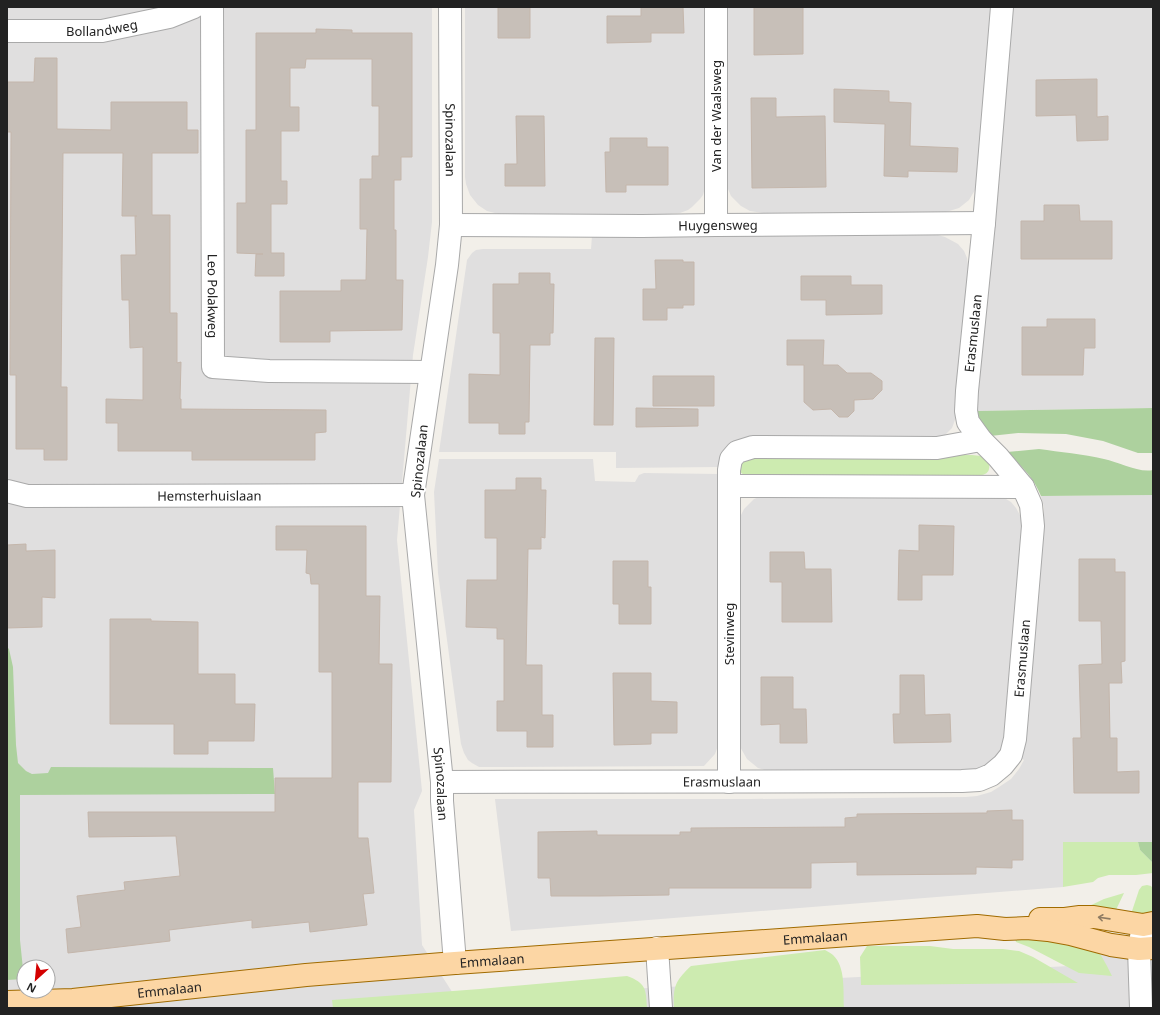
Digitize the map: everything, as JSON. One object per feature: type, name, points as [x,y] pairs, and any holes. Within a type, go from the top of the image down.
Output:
[{"type":"main road","name":"Emmalaan","points":[[7,1002],[73,1000],[306,975],[657,948],[977,926],[1006,920],[1065,919],[1080,917],[1107,918],[1120,922],[1148,924]]},
{"type":"main road","name":"Emmalaan","points":[[977,926],[1005,929],[1027,928],[1048,930],[1070,934],[1111,945],[1146,949]]},
{"type":"street","name":"Bollandweg","points":[[7,31],[102,32],[169,17],[194,7]]},
{"type":"street","name":"Leo Polakweg","points":[[212,7],[213,367],[269,371],[431,372]]},
{"type":"street","name":"Spinozalaan","points":[[450,7],[451,225],[447,265],[413,495],[442,782],[442,801],[455,964]]},
{"type":"street","name":"Van der Waalsweg","points":[[716,7],[716,225]]},
{"type":"street","name":"Erasmuslaan","points":[[442,782],[962,781],[979,780],[991,775],[1003,765],[1011,755],[1015,739],[1033,526],[1031,505],[1023,486],[981,440],[968,422],[966,411],[967,384],[984,223],[1002,7]]},
{"type":"street","name":"Huygensweg","points":[[451,225],[642,226],[984,223]]},
{"type":"street","name":"Stevinweg","points":[[729,782],[729,470],[731,459],[737,452],[753,447],[938,448],[981,440]]},
{"type":"street","points":[[730,486],[1023,486]]},
{"type":"street","name":"Hemsterhuislaan","points":[[7,491],[27,496],[413,495]]},
{"type":"street","points":[[1142,1008],[1148,924]]},
{"type":"street","points":[[657,948],[661,1008]]},
{"type":"shaded area","points":[[7,7],[432,7],[432,222],[413,355],[397,540],[422,791],[414,810],[422,945],[456,998],[1089,965],[1153,912],[1153,1008],[7,1008]]},
{"type":"shaded area","points":[[465,7],[706,7],[706,184],[703,195],[700,199],[688,210],[670,214],[499,214],[487,211],[478,205],[470,195],[465,177]]},
{"type":"shaded area","points":[[726,7],[993,7],[977,183],[969,200],[959,208],[946,212],[763,213],[750,211],[741,206],[731,196],[725,182]]},
{"type":"shaded area","points":[[1012,7],[1153,7],[1153,408],[975,410]]},
{"type":"shaded area","points":[[938,235],[958,244],[964,251],[967,258],[969,272],[956,417],[952,428],[944,436],[719,467],[616,468],[616,452],[439,452],[467,260],[476,250],[591,249],[592,236]]},
{"type":"shaded area","points":[[439,459],[593,459],[595,481],[635,482],[639,475],[644,473],[719,474],[719,743],[715,754],[704,766],[479,767],[468,760],[461,744],[438,573],[434,492]]},
{"type":"shaded area","points":[[1153,495],[1153,842],[1063,842],[1063,887],[511,931],[495,799],[966,797],[991,792],[1011,779],[1024,760],[1019,757],[1024,738],[1044,517],[1044,507],[1041,496]]},
{"type":"shaded area","points":[[762,496],[1001,496],[1011,502],[1022,519],[1023,527],[1005,733],[1001,749],[997,756],[989,763],[977,769],[968,771],[771,772],[758,768],[747,759],[739,745],[738,521],[744,509],[754,499]]},
{"type":"green space","points":[[1153,408],[1153,453],[1138,453],[1103,441],[1066,434],[1018,433],[990,436],[980,426],[975,410],[979,411]]},
{"type":"green space","points":[[1039,449],[1110,460],[1135,469],[1147,471],[1153,470],[1153,495],[1041,496],[1031,477],[1007,452]]},
{"type":"green space","points":[[748,456],[981,456],[989,463],[989,469],[987,472],[981,475],[750,476],[744,475],[741,472],[738,463]]},
{"type":"green space","points":[[7,647],[9,649],[13,667],[18,763],[26,771],[32,774],[48,773],[51,767],[273,768],[275,794],[20,795],[20,940],[22,959],[16,959],[16,979],[7,980]]},
{"type":"green space","points":[[1063,842],[1138,842],[1140,850],[1153,862],[1153,873],[1136,875],[1109,875],[1098,878],[1093,882],[1063,887]]},
{"type":"green space","points":[[1138,842],[1153,842],[1153,862],[1140,850]]},
{"type":"green space","points":[[1142,886],[1151,886],[1153,889],[1153,918],[1130,917],[1139,890]]},
{"type":"green space","points":[[1124,893],[1114,914],[1085,908],[1104,899]]},
{"type":"green space","points":[[1015,939],[1067,941],[1098,950],[1112,976],[1079,973],[1029,947],[1016,942]]},
{"type":"green space","points":[[867,946],[930,946],[953,949],[1003,949],[1019,951],[1033,957],[1078,983],[861,985],[860,957]]},
{"type":"green space","points":[[825,950],[833,955],[840,966],[843,980],[844,1008],[674,1008],[674,995],[678,980],[691,966]]},
{"type":"green space","points":[[627,976],[638,981],[644,988],[647,1008],[333,1008],[332,1000],[480,989]]},
{"type":"building","points":[[498,7],[530,7],[530,38],[498,38]]},
{"type":"building","points":[[641,7],[683,7],[684,33],[651,33],[651,42],[607,43],[607,16],[641,16]]},
{"type":"building","points":[[754,7],[803,7],[803,54],[754,55]]},
{"type":"building","points":[[316,29],[352,30],[352,33],[412,33],[412,157],[401,157],[401,180],[394,180],[396,280],[403,280],[402,330],[330,331],[330,342],[280,342],[280,291],[341,291],[341,280],[366,280],[367,229],[360,229],[360,179],[372,179],[372,156],[379,156],[379,106],[372,106],[372,59],[306,59],[305,68],[290,68],[290,107],[299,107],[299,131],[281,131],[281,181],[287,181],[287,204],[271,204],[271,253],[284,253],[284,276],[255,276],[256,254],[263,254],[237,253],[237,203],[246,203],[246,130],[256,130],[256,33],[316,33]]},
{"type":"building","points":[[35,58],[57,58],[57,129],[111,130],[111,102],[187,102],[187,130],[198,130],[198,153],[152,153],[152,215],[170,215],[170,313],[177,313],[177,363],[181,362],[181,409],[326,410],[326,432],[315,433],[315,460],[192,460],[192,451],[118,451],[118,423],[106,423],[106,399],[143,400],[143,347],[130,348],[129,300],[122,300],[121,255],[136,255],[135,216],[122,216],[123,153],[63,153],[61,387],[67,387],[67,460],[44,460],[44,449],[16,449],[16,375],[10,375],[11,132],[7,132],[7,82],[34,82]]},
{"type":"building","points":[[1097,79],[1097,117],[1108,116],[1108,140],[1077,141],[1076,115],[1036,116],[1036,80]]},
{"type":"building","points":[[834,89],[889,91],[889,102],[911,103],[910,146],[958,148],[957,172],[908,171],[908,177],[884,176],[885,124],[834,122]]},
{"type":"building","points":[[751,98],[776,98],[776,117],[825,116],[826,187],[752,188]]},
{"type":"building","points":[[516,116],[544,116],[545,186],[505,186],[505,164],[517,164]]},
{"type":"building","points":[[610,138],[647,138],[647,147],[668,147],[668,185],[626,185],[626,192],[606,192],[605,152],[610,152]]},
{"type":"building","points":[[1044,205],[1079,205],[1080,221],[1112,221],[1112,259],[1021,259],[1021,221],[1044,221]]},
{"type":"building","points":[[655,260],[683,260],[683,262],[694,262],[694,305],[683,305],[683,308],[667,308],[667,320],[643,320],[643,289],[656,289]]},
{"type":"building","points":[[519,273],[550,273],[550,284],[554,284],[553,333],[550,333],[550,345],[530,345],[529,422],[525,422],[525,434],[499,434],[499,423],[469,423],[469,374],[500,375],[500,333],[493,333],[493,284],[519,284]]},
{"type":"building","points":[[801,276],[851,276],[851,285],[882,285],[882,314],[826,315],[826,300],[801,300]]},
{"type":"building","points":[[1047,319],[1095,319],[1095,348],[1084,348],[1083,375],[1022,375],[1022,327],[1047,327]]},
{"type":"building","points":[[595,338],[614,338],[613,425],[594,425]]},
{"type":"building","points":[[787,340],[824,340],[823,365],[838,365],[847,373],[871,373],[882,381],[882,390],[873,399],[854,400],[854,411],[848,417],[839,417],[831,409],[813,410],[804,402],[804,365],[787,365]]},
{"type":"building","points":[[653,376],[714,376],[714,406],[653,406]]},
{"type":"building","points":[[636,408],[698,409],[698,426],[636,427]]},
{"type":"building","points":[[516,478],[541,478],[541,490],[546,490],[545,538],[541,537],[541,549],[528,549],[526,665],[542,665],[542,715],[553,715],[553,747],[527,747],[527,731],[497,731],[497,701],[504,701],[504,639],[497,639],[497,628],[466,627],[467,580],[497,580],[497,538],[485,538],[485,490],[516,490]]},
{"type":"building","points":[[919,525],[954,526],[953,575],[922,575],[922,600],[898,600],[899,550],[919,551]]},
{"type":"building","points":[[276,526],[366,526],[366,596],[380,596],[379,664],[392,664],[391,782],[358,782],[358,838],[368,838],[374,893],[363,894],[367,925],[310,932],[309,922],[252,928],[252,920],[169,930],[170,941],[68,953],[66,929],[81,927],[77,896],[125,890],[124,882],[180,876],[176,836],[89,837],[88,812],[275,812],[275,778],[332,778],[332,672],[319,672],[319,584],[311,584],[310,574],[306,573],[307,550],[276,550]]},
{"type":"building","points":[[26,544],[26,551],[55,550],[55,598],[42,597],[42,627],[7,628],[7,545]]},
{"type":"building","points":[[770,552],[804,552],[805,569],[831,569],[832,622],[782,622],[782,582],[770,582]]},
{"type":"building","points":[[1079,559],[1115,559],[1115,572],[1125,572],[1125,661],[1121,662],[1122,683],[1109,683],[1110,738],[1117,738],[1117,772],[1139,771],[1139,793],[1074,793],[1073,738],[1081,738],[1079,665],[1102,664],[1101,621],[1079,621]]},
{"type":"building","points":[[613,561],[648,561],[648,587],[651,587],[651,624],[619,624],[619,604],[613,604]]},
{"type":"building","points":[[110,619],[151,619],[151,621],[198,622],[198,674],[235,674],[235,704],[255,704],[254,741],[208,741],[208,754],[174,754],[174,724],[110,724]]},
{"type":"building","points":[[613,673],[651,673],[651,701],[677,702],[677,733],[651,733],[651,744],[614,745]]},
{"type":"building","points":[[900,675],[924,675],[925,715],[950,714],[951,742],[894,743],[893,714],[900,714]]},
{"type":"building","points":[[761,677],[793,677],[793,709],[806,709],[807,743],[780,743],[780,724],[761,725]]},
{"type":"building","points":[[1012,810],[1012,820],[1023,820],[1023,860],[1012,860],[1012,868],[976,867],[976,874],[857,875],[857,862],[811,863],[811,888],[669,888],[669,895],[599,896],[551,896],[550,878],[538,878],[538,832],[597,831],[597,835],[680,835],[680,832],[691,832],[691,828],[845,827],[845,818],[857,817],[857,814],[987,813],[987,811]]}]
